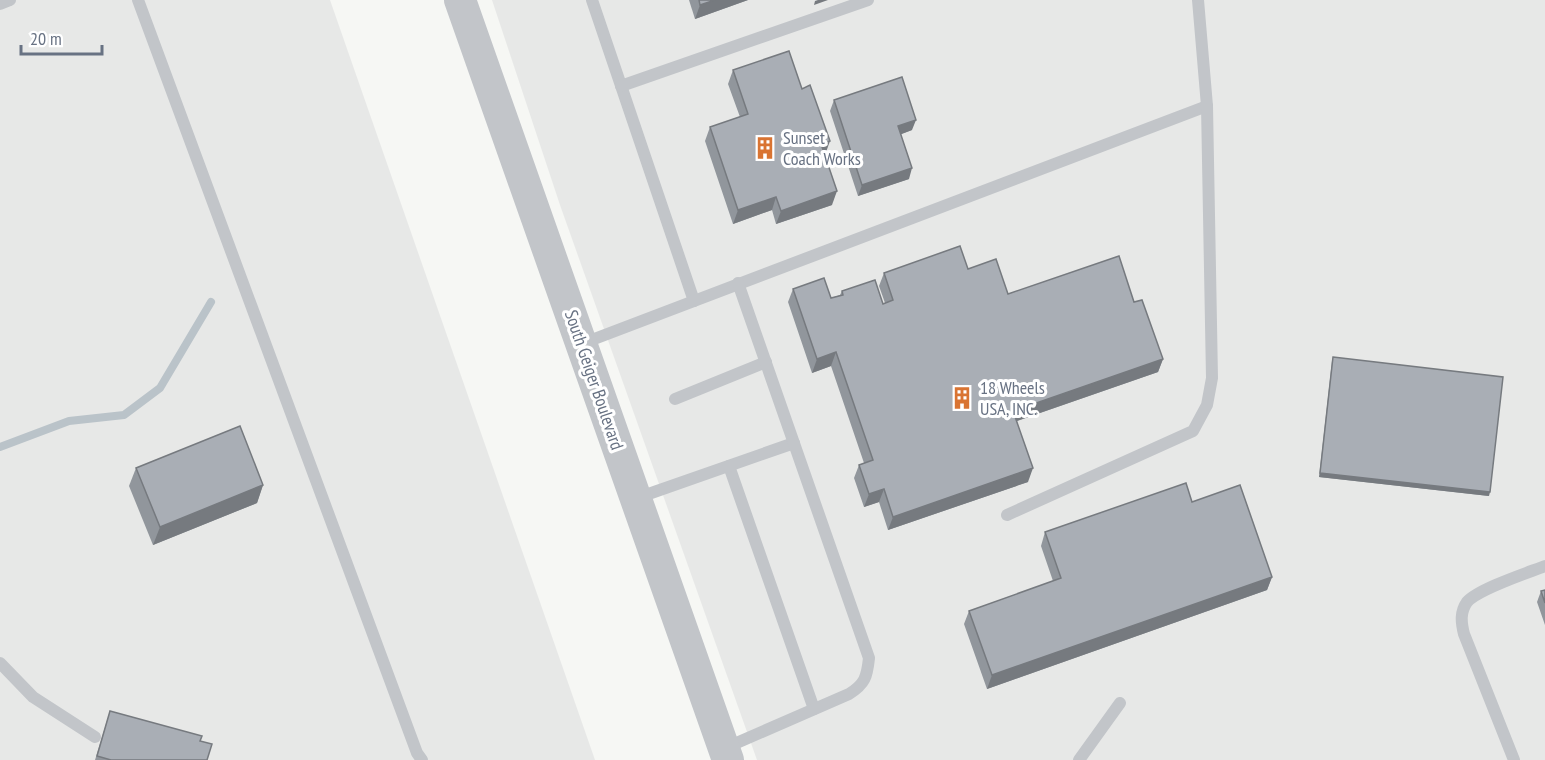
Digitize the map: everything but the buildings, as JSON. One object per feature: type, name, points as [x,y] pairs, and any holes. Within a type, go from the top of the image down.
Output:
[{"type":"street","name":"South Geiger Boulevard","points":[[460,0],[726,754]]},
{"type":"lane","points":[[0,4],[10,0]]},
{"type":"lane","points":[[138,0],[417,753],[422,760]]},
{"type":"lane","points":[[592,0],[694,301]]},
{"type":"lane","points":[[621,86],[868,0]]},
{"type":"lane","points":[[1007,515],[1193,431],[1207,405],[1212,378],[1207,105],[1198,0]]},
{"type":"lane","points":[[582,344],[1207,105]]},
{"type":"lane","points":[[726,754],[860,687],[867,675],[869,658],[738,283]]},
{"type":"lane","points":[[675,399],[766,362]]},
{"type":"lane","points":[[636,499],[794,443]]},
{"type":"lane","points":[[729,466],[814,709]]},
{"type":"lane","points":[[1514,760],[1464,634],[1460,618],[1467,603],[1478,594],[1545,566]]},
{"type":"lane","points":[[0,663],[33,697],[95,737]]},
{"type":"lane","points":[[1079,760],[1120,703]]},
{"type":"shaded area","points":[[0,0],[330,0],[595,760],[0,760]]},
{"type":"shaded area","points":[[492,0],[1545,0],[1545,760],[757,760],[560,205]]},
{"type":"waterway","points":[[0,447],[69,421],[124,415],[160,388],[211,302]]},
{"type":"place","name":"Sunset Coach Works","points":[[765,148]]},
{"type":"place","name":"18 Wheels USA, INC.","points":[[962,398]]}]
